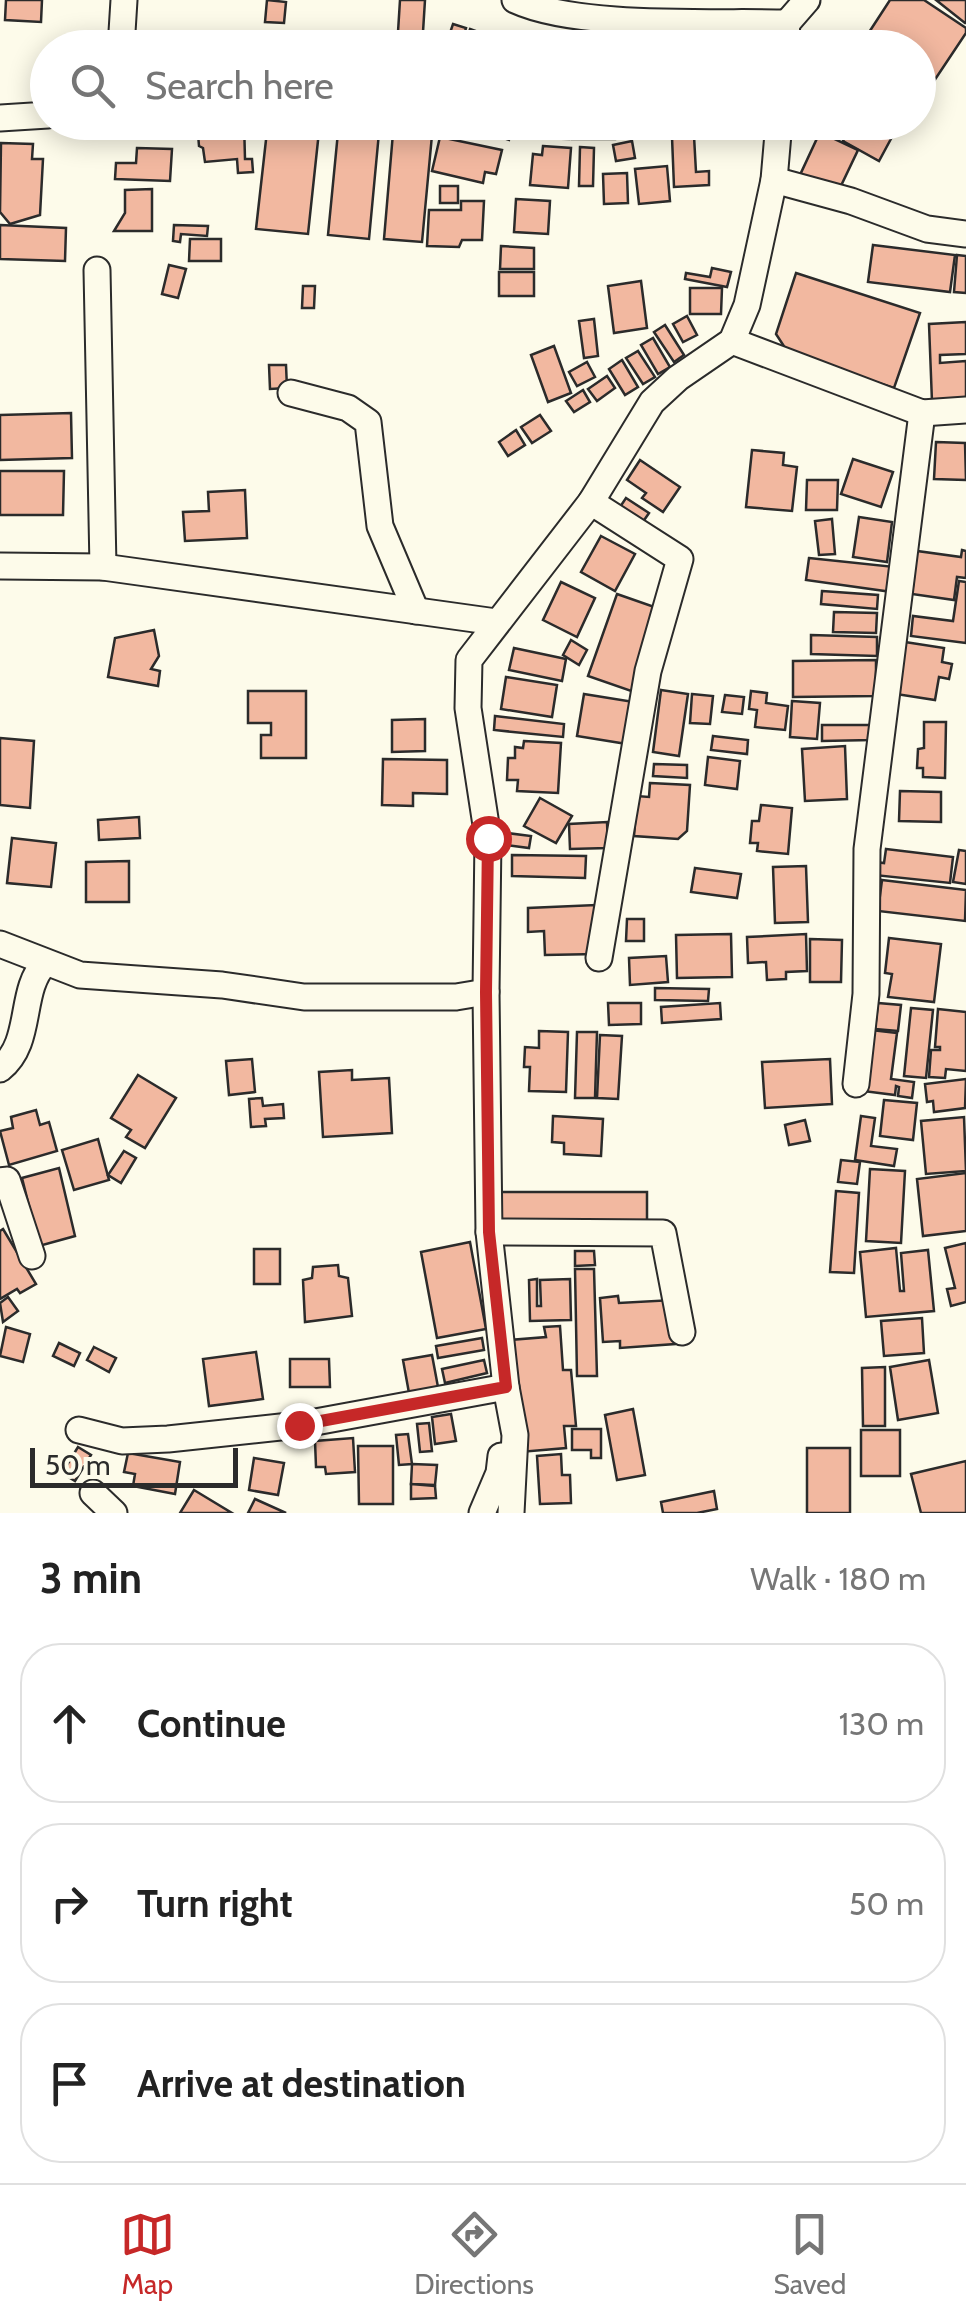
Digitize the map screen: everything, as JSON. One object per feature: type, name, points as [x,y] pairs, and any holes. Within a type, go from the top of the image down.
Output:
[{"type":"street","points":[[122,30],[124,0]]},
{"type":"street","points":[[515,0],[533,8],[601,18],[732,30]]},
{"type":"street","points":[[789,30],[807,0]]},
{"type":"street","points":[[0,118],[30,117]]},
{"type":"street","points":[[511,1513],[514,1435],[489,1232],[488,838],[468,708],[469,660],[591,502],[652,402],[678,378],[732,340],[747,305],[774,180],[777,140]]},
{"type":"street","points":[[774,180],[851,201],[927,230],[966,234]]},
{"type":"street","points":[[97,270],[103,568]]},
{"type":"street","points":[[732,340],[922,412],[966,410]]},
{"type":"street","points":[[291,393],[348,408],[368,422],[380,526],[416,611]]},
{"type":"street","points":[[856,1084],[866,994],[867,849],[922,412]]},
{"type":"street","points":[[591,502],[680,559],[648,671],[600,958]]},
{"type":"street","points":[[0,566],[103,568],[496,622]]},
{"type":"street","points":[[0,944],[80,974],[222,985],[304,997],[456,997],[486,992]]},
{"type":"street","points":[[0,1068],[20,1041],[36,972],[46,963]]},
{"type":"street","points":[[0,1181],[8,1180],[32,1256]]},
{"type":"street","points":[[489,1232],[664,1233],[682,1332]]},
{"type":"street","points":[[80,1430],[122,1441],[168,1440],[299,1425],[506,1387]]},
{"type":"street","points":[[482,1513],[499,1473],[502,1453],[514,1435]]},
{"type":"street","points":[[93,1494],[114,1513]]},
{"type":"building","points":[[6,0],[42,0],[41,22],[5,20]]},
{"type":"building","points":[[267,0],[286,2],[284,23],[265,22]]},
{"type":"building","points":[[400,0],[425,0],[423,30],[398,30]]},
{"type":"building","points":[[890,0],[924,0],[966,28],[966,33],[936,78],[936,30],[870,30]]},
{"type":"building","points":[[936,0],[966,0],[966,23],[965,23]]},
{"type":"building","points":[[198,140],[244,140],[245,159],[252,159],[253,172],[238,173],[237,159],[205,162],[203,148]]},
{"type":"building","points":[[266,140],[318,140],[308,234],[256,229]]},
{"type":"building","points":[[337,140],[378,140],[369,239],[328,235]]},
{"type":"building","points":[[392,140],[432,140],[422,242],[384,239]]},
{"type":"building","points":[[439,140],[502,150],[496,174],[485,172],[483,183],[432,171]]},
{"type":"building","points":[[672,140],[694,140],[696,172],[709,171],[709,185],[674,187]]},
{"type":"building","points":[[816,140],[837,140],[858,150],[838,192],[800,175]]},
{"type":"building","points":[[844,140],[890,140],[879,161]]},
{"type":"building","points":[[632,141],[635,158],[616,161],[613,145]]},
{"type":"building","points":[[1,143],[33,144],[32,159],[43,159],[40,215],[10,224],[0,212]]},
{"type":"building","points":[[543,146],[571,148],[568,188],[530,185],[533,154],[542,155]]},
{"type":"building","points":[[580,147],[594,148],[593,186],[579,186]]},
{"type":"building","points":[[137,148],[172,149],[170,181],[115,179],[116,163],[136,163]]},
{"type":"building","points":[[667,166],[670,201],[639,204],[635,169]]},
{"type":"building","points":[[627,173],[628,203],[604,204],[603,174]]},
{"type":"building","points":[[440,186],[458,186],[458,203],[440,203]]},
{"type":"building","points":[[152,189],[152,231],[114,231],[125,213],[125,190]]},
{"type":"building","points":[[516,199],[550,201],[548,234],[514,232]]},
{"type":"building","points":[[461,201],[484,201],[482,240],[462,240],[459,247],[427,246],[429,210],[461,210]]},
{"type":"building","points":[[0,225],[66,228],[65,261],[0,259]]},
{"type":"building","points":[[174,225],[208,226],[207,236],[181,234],[180,242],[173,241]]},
{"type":"building","points":[[190,239],[221,239],[221,261],[189,261]]},
{"type":"building","points":[[873,245],[955,255],[950,292],[868,282]]},
{"type":"building","points":[[501,246],[534,248],[534,269],[500,269]]},
{"type":"building","points":[[957,255],[966,256],[966,293],[954,292]]},
{"type":"building","points":[[169,265],[186,269],[178,298],[162,294]]},
{"type":"building","points":[[712,268],[731,272],[727,287],[685,279],[686,273],[710,277]]},
{"type":"building","points":[[499,272],[534,272],[534,296],[499,296]]},
{"type":"building","points":[[796,273],[920,313],[894,388],[789,354],[776,334]]},
{"type":"building","points":[[641,281],[647,328],[614,333],[608,286]]},
{"type":"building","points":[[303,286],[315,286],[314,308],[302,308]]},
{"type":"building","points":[[690,288],[722,288],[721,314],[690,314]]},
{"type":"building","points":[[687,316],[697,335],[683,342],[673,324]]},
{"type":"building","points":[[594,319],[598,356],[584,358],[579,321]]},
{"type":"building","points":[[966,322],[966,354],[940,355],[940,363],[966,361],[966,401],[932,402],[929,324]]},
{"type":"building","points":[[665,325],[684,355],[674,362],[654,332]]},
{"type":"building","points":[[653,338],[670,367],[658,374],[641,345]]},
{"type":"building","points":[[554,346],[571,393],[548,402],[531,355]]},
{"type":"building","points":[[638,351],[655,377],[643,384],[626,358]]},
{"type":"building","points":[[622,360],[638,387],[625,395],[609,369]]},
{"type":"building","points":[[587,362],[595,377],[577,386],[569,372]]},
{"type":"building","points":[[269,365],[286,365],[287,388],[270,389]]},
{"type":"building","points":[[607,376],[615,388],[597,401],[588,389]]},
{"type":"building","points":[[583,390],[590,402],[574,412],[566,401]]},
{"type":"building","points":[[71,413],[72,458],[0,460],[0,415]]},
{"type":"building","points":[[540,415],[551,431],[532,443],[521,427]]},
{"type":"building","points":[[516,430],[525,445],[508,456],[499,442]]},
{"type":"building","points":[[936,442],[965,443],[966,480],[934,479]]},
{"type":"building","points":[[752,450],[784,453],[783,465],[797,467],[792,511],[746,507]]},
{"type":"building","points":[[853,459],[893,472],[881,507],[841,494]]},
{"type":"building","points":[[640,460],[680,487],[663,512],[642,498],[646,493],[627,480]]},
{"type":"building","points":[[0,471],[64,471],[63,515],[0,515]]},
{"type":"building","points":[[807,480],[838,480],[837,510],[806,510]]},
{"type":"building","points":[[245,490],[247,538],[185,541],[183,512],[209,511],[208,492]]},
{"type":"building","points":[[626,498],[649,513],[638,529],[616,513]]},
{"type":"building","points":[[859,517],[892,522],[887,562],[853,557]]},
{"type":"building","points":[[832,519],[835,554],[819,555],[815,521]]},
{"type":"building","points":[[601,536],[635,554],[615,591],[581,572]]},
{"type":"building","points":[[962,550],[966,551],[966,578],[957,577],[954,600],[912,594],[917,551],[961,557]]},
{"type":"building","points":[[809,558],[895,567],[892,592],[806,580]]},
{"type":"building","points":[[959,581],[966,582],[966,643],[911,636],[913,616],[953,621]]},
{"type":"building","points":[[561,582],[595,598],[577,637],[543,620]]},
{"type":"building","points":[[822,591],[878,595],[877,609],[821,604]]},
{"type":"building","points":[[617,594],[663,610],[634,692],[588,676]]},
{"type":"building","points":[[834,612],[877,613],[876,633],[833,632]]},
{"type":"building","points":[[154,630],[159,656],[151,669],[160,671],[158,686],[108,677],[115,638]]},
{"type":"building","points":[[811,635],[877,637],[877,656],[811,654]]},
{"type":"building","points":[[571,640],[587,650],[579,665],[563,655]]},
{"type":"building","points":[[905,642],[944,648],[942,662],[952,664],[949,679],[939,677],[935,700],[896,694]]},
{"type":"building","points":[[514,648],[566,659],[562,681],[509,670]]},
{"type":"building","points":[[876,660],[876,696],[793,697],[793,661]]},
{"type":"building","points":[[506,677],[557,685],[552,717],[501,709]]},
{"type":"building","points":[[661,690],[688,694],[679,756],[653,752]]},
{"type":"building","points":[[248,691],[306,691],[306,758],[261,758],[261,735],[271,735],[271,723],[248,723]]},
{"type":"building","points":[[751,691],[767,693],[766,703],[788,706],[785,730],[755,727],[757,710],[749,709]]},
{"type":"building","points":[[584,694],[640,703],[633,745],[577,736]]},
{"type":"building","points":[[692,694],[713,696],[710,724],[690,723]]},
{"type":"building","points":[[725,695],[744,697],[742,714],[722,712]]},
{"type":"building","points":[[792,701],[820,703],[817,739],[790,737]]},
{"type":"building","points":[[495,716],[564,724],[563,737],[494,730]]},
{"type":"building","points":[[425,719],[425,751],[392,752],[392,720]]},
{"type":"building","points":[[924,722],[946,722],[945,778],[923,777],[923,768],[917,768],[918,749],[924,748]]},
{"type":"building","points":[[822,725],[872,725],[872,740],[822,741]]},
{"type":"building","points":[[713,736],[748,740],[747,754],[711,750]]},
{"type":"building","points":[[0,738],[34,741],[30,808],[0,805]]},
{"type":"building","points":[[524,741],[561,743],[558,793],[517,791],[518,780],[507,780],[508,758],[515,758],[515,747],[523,748]]},
{"type":"building","points":[[845,746],[847,799],[805,801],[802,749]]},
{"type":"building","points":[[708,757],[740,761],[737,789],[705,785]]},
{"type":"building","points":[[383,759],[447,760],[447,794],[413,793],[413,806],[382,805]]},
{"type":"building","points":[[654,764],[687,765],[687,778],[653,776]]},
{"type":"building","points":[[650,783],[690,785],[687,831],[678,839],[634,836],[637,796],[649,797]]},
{"type":"building","points":[[900,791],[941,792],[941,822],[899,821]]},
{"type":"building","points":[[540,798],[572,816],[556,843],[524,826]]},
{"type":"building","points":[[761,805],[792,808],[788,854],[757,851],[758,843],[750,843],[752,821],[759,821]]},
{"type":"building","points":[[139,817],[140,838],[99,840],[98,820]]},
{"type":"building","points":[[607,822],[608,848],[570,849],[569,824]]},
{"type":"building","points":[[507,833],[531,836],[529,848],[506,845]]},
{"type":"building","points":[[12,838],[56,843],[51,887],[7,883]]},
{"type":"building","points":[[886,849],[953,857],[950,883],[874,875],[875,862],[884,863]]},
{"type":"building","points":[[959,850],[966,851],[966,884],[953,882]]},
{"type":"building","points":[[512,855],[586,856],[585,878],[512,876]]},
{"type":"building","points":[[129,861],[129,902],[86,902],[86,862]]},
{"type":"building","points":[[806,866],[808,922],[775,923],[773,867]]},
{"type":"building","points":[[695,868],[741,874],[737,898],[691,892]]},
{"type":"building","points":[[882,880],[966,890],[965,921],[878,911]]},
{"type":"building","points":[[596,905],[597,954],[545,955],[544,931],[528,932],[528,908]]},
{"type":"building","points":[[627,919],[644,919],[644,941],[626,941]]},
{"type":"building","points":[[731,934],[732,977],[677,978],[676,935]]},
{"type":"building","points":[[806,934],[807,971],[786,972],[786,979],[767,980],[766,962],[748,963],[747,937]]},
{"type":"building","points":[[889,938],[941,944],[934,1002],[888,997],[892,974],[885,973]]},
{"type":"building","points":[[810,939],[842,940],[841,982],[810,982]]},
{"type":"building","points":[[666,956],[668,982],[630,985],[629,958]]},
{"type":"building","points":[[655,988],[709,989],[708,1001],[655,1000]]},
{"type":"building","points":[[608,1003],[641,1003],[641,1024],[609,1025]]},
{"type":"building","points":[[720,1003],[721,1019],[662,1023],[661,1007]]},
{"type":"building","points":[[878,1003],[901,1005],[898,1031],[875,1029]]},
{"type":"building","points":[[911,1008],[933,1010],[926,1078],[904,1076]]},
{"type":"building","points":[[938,1009],[966,1012],[966,1071],[946,1069],[945,1078],[929,1077],[931,1050],[940,1050],[935,1047]]},
{"type":"building","points":[[871,1030],[897,1033],[891,1079],[914,1082],[912,1098],[898,1096],[896,1086],[895,1095],[863,1091]]},
{"type":"building","points":[[539,1031],[568,1032],[566,1092],[529,1091],[530,1067],[524,1067],[525,1047],[539,1048]]},
{"type":"building","points":[[577,1032],[597,1032],[595,1098],[575,1098]]},
{"type":"building","points":[[600,1035],[622,1036],[618,1099],[597,1098]]},
{"type":"building","points":[[252,1059],[255,1092],[229,1095],[226,1061]]},
{"type":"building","points":[[830,1059],[832,1104],[765,1108],[762,1062]]},
{"type":"building","points":[[352,1070],[352,1080],[389,1078],[392,1133],[323,1137],[319,1072]]},
{"type":"building","points":[[138,1075],[176,1098],[145,1148],[126,1137],[131,1130],[111,1118]]},
{"type":"building","points":[[966,1079],[965,1108],[934,1112],[933,1101],[927,1102],[925,1084]]},
{"type":"building","points":[[262,1098],[263,1106],[283,1104],[284,1118],[265,1119],[266,1126],[251,1127],[249,1099]]},
{"type":"building","points":[[884,1100],[917,1103],[913,1140],[880,1136]]},
{"type":"building","points":[[36,1110],[40,1125],[49,1122],[57,1151],[9,1165],[0,1131],[13,1128],[11,1117]]},
{"type":"building","points":[[553,1116],[603,1119],[601,1156],[564,1154],[564,1143],[552,1142]]},
{"type":"building","points":[[861,1116],[875,1118],[871,1146],[897,1149],[894,1166],[855,1160]]},
{"type":"building","points":[[964,1117],[966,1171],[926,1174],[921,1121]]},
{"type":"building","points":[[805,1120],[810,1141],[789,1145],[785,1125]]},
{"type":"building","points":[[98,1139],[109,1180],[74,1190],[62,1150]]},
{"type":"building","points":[[124,1151],[136,1158],[121,1183],[108,1175]]},
{"type":"building","points":[[841,1160],[860,1162],[857,1184],[838,1182]]},
{"type":"building","points":[[59,1168],[75,1236],[39,1246],[22,1178]]},
{"type":"building","points":[[870,1169],[905,1171],[901,1243],[866,1241]]},
{"type":"building","points":[[966,1173],[966,1231],[923,1236],[917,1179]]},
{"type":"building","points":[[836,1191],[859,1193],[854,1273],[830,1272]]},
{"type":"building","points":[[500,1192],[647,1192],[647,1229],[500,1230]]},
{"type":"building","points":[[3,1229],[36,1284],[0,1299],[0,1231]]},
{"type":"building","points":[[470,1242],[486,1329],[437,1338],[421,1252]]},
{"type":"building","points":[[966,1243],[966,1302],[951,1306],[947,1289],[955,1288],[945,1248]]},
{"type":"building","points":[[896,1248],[900,1291],[904,1291],[901,1253],[928,1250],[934,1311],[866,1317],[860,1252]]},
{"type":"building","points":[[254,1249],[280,1249],[280,1284],[254,1284]]},
{"type":"building","points":[[575,1251],[594,1251],[595,1265],[575,1266]]},
{"type":"building","points":[[338,1265],[339,1276],[348,1278],[352,1316],[305,1322],[303,1280],[312,1278],[313,1267]]},
{"type":"building","points":[[575,1269],[594,1269],[597,1376],[577,1376]]},
{"type":"building","points":[[537,1279],[537,1306],[541,1306],[540,1280],[570,1279],[571,1320],[530,1321],[529,1280]]},
{"type":"building","points":[[618,1296],[619,1303],[673,1300],[675,1344],[620,1348],[620,1341],[603,1342],[600,1298]]},
{"type":"building","points":[[8,1297],[18,1311],[3,1322],[0,1303]]},
{"type":"building","points":[[922,1318],[924,1353],[884,1356],[881,1321]]},
{"type":"building","points":[[560,1326],[563,1370],[571,1370],[576,1426],[564,1426],[566,1448],[520,1452],[510,1340],[546,1337],[544,1327]]},
{"type":"building","points":[[6,1327],[30,1334],[23,1362],[0,1356]]},
{"type":"building","points":[[482,1338],[484,1350],[438,1358],[436,1346]]},
{"type":"building","points":[[59,1343],[80,1353],[74,1366],[53,1356]]},
{"type":"building","points":[[94,1347],[116,1358],[109,1372],[87,1360]]},
{"type":"building","points":[[256,1352],[263,1399],[209,1406],[203,1359]]},
{"type":"building","points":[[432,1355],[438,1387],[409,1393],[403,1360]]},
{"type":"building","points":[[290,1359],[329,1359],[330,1387],[290,1387]]},
{"type":"building","points":[[484,1360],[487,1373],[445,1383],[442,1369]]},
{"type":"building","points":[[929,1360],[938,1413],[898,1420],[890,1367]]},
{"type":"building","points":[[885,1367],[885,1426],[863,1426],[862,1368]]},
{"type":"building","points":[[633,1409],[645,1475],[617,1480],[605,1415]]},
{"type":"building","points":[[451,1414],[456,1441],[435,1444],[432,1417]]},
{"type":"building","points":[[429,1423],[432,1451],[420,1452],[417,1424]]},
{"type":"building","points":[[572,1429],[601,1429],[601,1458],[591,1458],[591,1450],[572,1450]]},
{"type":"building","points":[[861,1430],[900,1430],[900,1476],[861,1476]]},
{"type":"building","points":[[408,1434],[412,1464],[399,1465],[396,1435]]},
{"type":"building","points":[[353,1438],[355,1472],[326,1474],[325,1467],[316,1467],[315,1441]]},
{"type":"building","points":[[358,1446],[393,1446],[393,1504],[359,1504]]},
{"type":"building","points":[[78,1447],[91,1455],[75,1481],[62,1473]]},
{"type":"building","points":[[807,1448],[850,1448],[850,1513],[807,1513]]},
{"type":"building","points":[[128,1453],[180,1462],[175,1494],[133,1486],[135,1474],[124,1472]]},
{"type":"building","points":[[561,1454],[562,1475],[570,1475],[571,1503],[540,1504],[537,1456]]},
{"type":"building","points":[[254,1458],[284,1463],[278,1495],[249,1490]]},
{"type":"building","points":[[966,1461],[966,1513],[921,1513],[911,1474]]},
{"type":"building","points":[[412,1464],[437,1465],[435,1485],[411,1484]]},
{"type":"building","points":[[411,1484],[435,1486],[436,1498],[411,1499]]},
{"type":"building","points":[[194,1490],[232,1513],[180,1513]]},
{"type":"building","points":[[714,1491],[717,1509],[663,1513],[661,1502]]},
{"type":"building","points":[[255,1499],[286,1513],[248,1513]]},
{"type":"route","points":[[299,1425],[506,1387],[489,1232],[488,838]]}]
